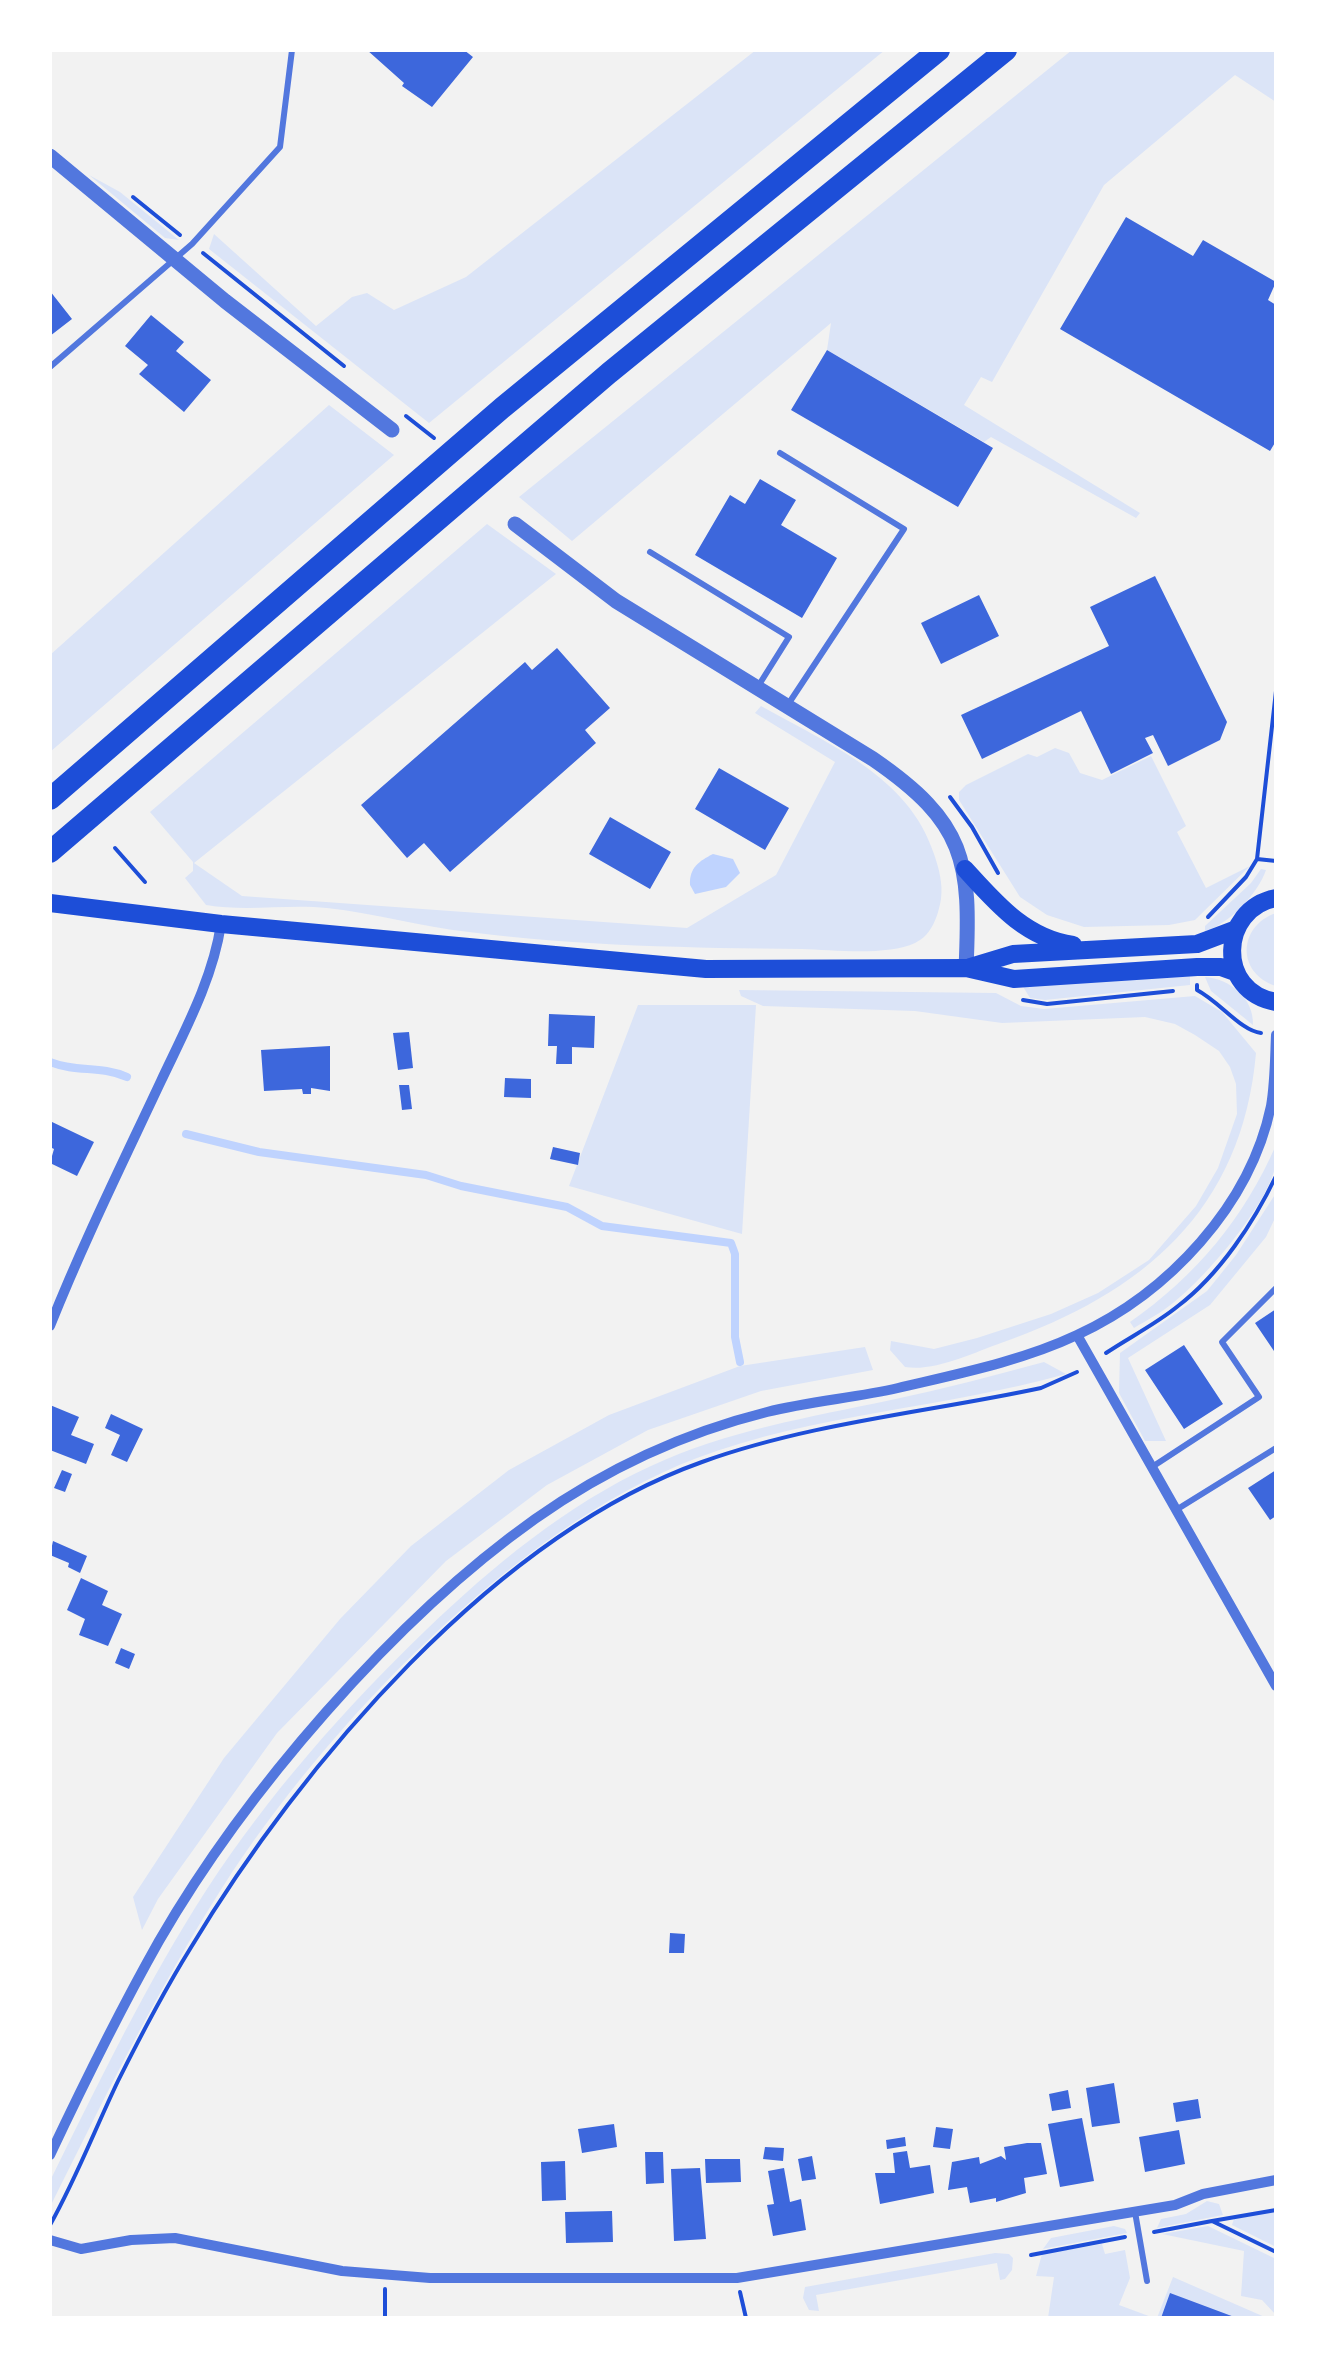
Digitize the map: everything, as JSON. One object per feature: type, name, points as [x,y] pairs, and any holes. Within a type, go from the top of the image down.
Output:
[{"type":"highway","points":[[50,798],[502,408],[938,50]]},
{"type":"highway","points":[[50,852],[704,293],[1006,50]]},
{"type":"main road","points":[[966,869],[1002,910],[1032,932],[1064,944],[1104,950]]},
{"type":"main road","points":[[966,968],[1013,954],[1197,944],[1234,930],[1256,904],[1276,898]]},
{"type":"main road","points":[[50,903],[221,924],[706,968],[966,968],[1014,980],[1197,967],[1221,967],[1236,972]]},
{"type":"main road","points":[[1234,930],[1231,958],[1236,972],[1254,994],[1276,1002]]},
{"type":"street","points":[[50,156],[392,430]]},
{"type":"street","points":[[515,524],[616,601],[905,781],[929,804],[944,824],[966,869],[966,968]]},
{"type":"street","points":[[50,1326],[72,1270],[196,1005],[218,945],[221,924]]},
{"type":"street","points":[[50,2155],[160,1940],[233,1829],[331,1707],[428,1607],[534,1519],[648,1452],[769,1411],[896,1388],[1020,1356],[1076,1335],[1160,1282],[1217,1222],[1238,1190],[1259,1145],[1271,1104],[1276,1035]]},
{"type":"street","points":[[1076,1335],[1276,1686]]},
{"type":"street","points":[[50,2240],[81,2248],[174,2238],[342,2272],[430,2278],[737,2278],[1175,2206],[1203,2194],[1276,2180]]},
{"type":"lane","points":[[50,367],[192,244],[280,147],[292,50]]},
{"type":"lane","points":[[780,453],[904,529],[787,706]]},
{"type":"lane","points":[[650,552],[790,637],[757,688]]},
{"type":"lane","points":[[1151,1468],[1259,1398],[1222,1342],[1276,1288]]},
{"type":"lane","points":[[1176,1510],[1276,1448]]},
{"type":"lane","points":[[1135,2212],[1147,2280]]},
{"type":"path","points":[[120,188],[347,368]]},
{"type":"path","points":[[393,405],[439,442]]},
{"type":"path","points":[[1258,859],[1276,691]]},
{"type":"path","points":[[947,795],[972,828],[1004,884]]},
{"type":"path","points":[[116,848],[145,882]]},
{"type":"path","points":[[50,2226],[119,2080],[188,1950],[234,1878],[334,1747],[429,1648],[517,1568],[621,1498],[701,1462],[791,1437],[1042,1388],[1069,1378],[1178,1307],[1203,1284],[1250,1222],[1276,1176]]},
{"type":"path","points":[[1212,2222],[1276,2210]]},
{"type":"path","points":[[385,2318],[386,2275]]},
{"type":"path","points":[[737,2278],[746,2318]]},
{"type":"shaded area","points":[[756,50],[885,50],[429,423],[209,249],[214,234],[316,326],[352,297],[367,293],[394,310],[466,277]]},
{"type":"shaded area","points":[[1072,50],[1276,50],[1276,102],[1235,75],[1104,185],[992,382],[981,377],[964,405],[1140,513],[1136,518],[991,437],[984,442],[827,350],[831,323],[572,541],[519,497]]},
{"type":"shaded area","points":[[89,175],[120,192],[179,240],[165,238]]},
{"type":"shaded area","points":[[329,405],[394,455],[50,752],[50,655]]},
{"type":"shaded area","points":[[487,524],[556,574],[194,863],[242,896],[687,928],[776,875],[835,762],[755,713],[761,706],[863,765],[906,803],[934,854],[941,882],[938,912],[926,935],[904,947],[876,951],[636,945],[469,932],[327,908],[206,905],[185,878],[193,871],[193,862],[150,812]]},
{"type":"shaded area","points":[[1055,748],[1069,753],[1080,773],[1102,780],[1151,756],[1186,826],[1177,832],[1206,888],[1250,866],[1195,920],[1169,925],[1084,927],[1047,915],[1020,897],[959,800],[959,792],[1028,754],[1037,757]]},
{"type":"shaded area","points":[[1261,869],[1266,870],[1249,898],[1223,922],[1205,931],[1205,926]]},
{"type":"shaded area","points":[[1276,913],[1276,986],[1254,971],[1247,949],[1254,928]]},
{"type":"shaded area","points":[[1190,976],[1190,985],[1045,1000],[1030,998],[1022,985]]},
{"type":"shaded area","points":[[1205,977],[1231,986],[1245,998],[1253,1025],[1211,991]]},
{"type":"shaded area","points":[[739,990],[996,993],[1021,1006],[1044,1009],[1195,996],[1222,1012],[1256,1053],[1247,1109],[1230,1158],[1207,1201],[1176,1238],[1140,1271],[1099,1299],[1052,1323],[953,1361],[905,1367],[890,1350],[891,1341],[934,1349],[977,1338],[1051,1314],[1098,1293],[1149,1260],[1196,1206],[1218,1168],[1237,1114],[1236,1084],[1230,1067],[1219,1051],[1195,1035],[1175,1024],[1145,1017],[1002,1023],[915,1011],[763,1006],[741,996]]},
{"type":"shaded area","points":[[638,1005],[756,1005],[742,1234],[569,1186]]},
{"type":"shaded area","points":[[1276,1145],[1276,1165],[1269,1184],[1232,1241],[1186,1292],[1134,1328],[1130,1322],[1176,1285],[1216,1244],[1249,1197]]},
{"type":"shaded area","points":[[1276,1193],[1276,1216],[1266,1237],[1210,1305],[1128,1358],[1166,1441],[1145,1441],[1119,1393],[1120,1353],[1207,1291]]},
{"type":"shaded area","points":[[865,1347],[873,1370],[761,1391],[648,1430],[547,1485],[446,1561],[277,1733],[158,1899],[142,1930],[133,1897],[224,1758],[340,1619],[411,1546],[509,1470],[609,1415],[740,1366]]},
{"type":"shaded area","points":[[1044,1362],[1066,1374],[787,1431],[697,1458],[629,1490],[561,1532],[494,1582],[430,1638],[370,1699],[314,1762],[265,1826],[175,1966],[50,2207],[50,2181],[164,1960],[207,1889],[282,1786],[337,1721],[477,1583],[589,1499],[680,1454],[769,1426]]},
{"type":"shaded area","points":[[1207,2201],[1219,2204],[1223,2215],[1157,2228],[1161,2219],[1186,2214]]},
{"type":"shaded area","points":[[1276,2211],[1276,2247],[1232,2225],[1234,2219]]},
{"type":"shaded area","points":[[1114,2226],[1127,2233],[1043,2249],[1051,2238]]},
{"type":"shaded area","points":[[1208,2226],[1276,2259],[1276,2315],[1262,2300],[1241,2296],[1244,2251],[1162,2234]]},
{"type":"shaded area","points":[[1102,2244],[1105,2254],[1125,2250],[1130,2278],[1119,2305],[1154,2318],[1048,2318],[1054,2277],[1036,2276],[1042,2254]]},
{"type":"shaded area","points":[[995,2253],[1013,2258],[1012,2270],[1005,2279],[1000,2280],[997,2263],[816,2295],[819,2311],[809,2310],[803,2298],[805,2287]]},
{"type":"shaded area","points":[[1173,2277],[1267,2318],[1157,2318]]},
{"type":"water","points":[[713,854],[733,859],[740,873],[726,887],[695,894],[690,885],[693,870]]},
{"type":"building","points":[[367,50],[464,50],[473,57],[432,107],[402,86],[404,83]]},
{"type":"building","points":[[1126,217],[1193,256],[1203,240],[1276,282],[1268,300],[1276,305],[1276,441],[1270,451],[1060,329]]},
{"type":"building","points":[[50,291],[72,319],[50,336]]},
{"type":"building","points":[[151,315],[184,342],[176,351],[211,380],[184,412],[139,374],[148,365],[125,346]]},
{"type":"building","points":[[827,350],[993,448],[958,507],[791,410]]},
{"type":"building","points":[[760,479],[796,500],[781,525],[837,558],[802,618],[695,555],[730,495],[745,504]]},
{"type":"building","points":[[1155,576],[1227,722],[1220,740],[1168,766],[1153,735],[1145,738],[1153,753],[1111,774],[1081,711],[982,759],[961,715],[1109,646],[1090,607]]},
{"type":"building","points":[[979,595],[999,636],[941,664],[921,623]]},
{"type":"building","points":[[557,648],[610,708],[585,730],[596,743],[450,872],[424,843],[407,858],[361,805],[525,662],[532,670]]},
{"type":"building","points":[[719,768],[789,808],[765,850],[695,809]]},
{"type":"building","points":[[610,817],[671,852],[650,889],[589,854]]},
{"type":"building","points":[[549,1014],[595,1016],[594,1048],[572,1047],[572,1064],[556,1064],[557,1046],[548,1046]]},
{"type":"building","points":[[409,1032],[413,1068],[398,1070],[393,1033]]},
{"type":"building","points":[[330,1046],[330,1091],[264,1091],[261,1050]]},
{"type":"building","points":[[505,1078],[531,1079],[531,1098],[504,1097]]},
{"type":"building","points":[[399,1085],[409,1085],[412,1109],[402,1110]]},
{"type":"building","points":[[50,1121],[94,1142],[77,1176],[50,1163],[54,1149],[50,1147]]},
{"type":"building","points":[[553,1147],[580,1153],[578,1165],[550,1159]]},
{"type":"building","points":[[1276,1309],[1276,1354],[1255,1323]]},
{"type":"building","points":[[1184,1345],[1223,1404],[1184,1429],[1145,1370]]},
{"type":"building","points":[[50,1405],[79,1417],[71,1435],[94,1444],[86,1464],[50,1450]]},
{"type":"building","points":[[111,1414],[143,1429],[127,1462],[111,1455],[120,1435],[105,1428]]},
{"type":"building","points":[[62,1470],[72,1474],[65,1492],[54,1488]]},
{"type":"building","points":[[1276,1470],[1276,1516],[1270,1520],[1248,1488]]},
{"type":"building","points":[[53,1541],[87,1556],[80,1573],[50,1555]]},
{"type":"building","points":[[81,1578],[108,1591],[102,1605],[122,1614],[108,1646],[79,1635],[85,1619],[67,1610]]},
{"type":"building","points":[[121,1648],[135,1654],[129,1669],[115,1663]]},
{"type":"building","points":[[670,1933],[685,1934],[684,1953],[669,1953]]},
{"type":"building","points":[[1114,2083],[1120,2123],[1092,2127],[1086,2088]]},
{"type":"building","points":[[1068,2090],[1071,2108],[1052,2111],[1049,2094]]},
{"type":"building","points":[[1198,2099],[1201,2118],[1176,2122],[1173,2103]]},
{"type":"building","points":[[1082,2118],[1094,2181],[1060,2187],[1048,2124]]},
{"type":"building","points":[[614,2124],[617,2147],[582,2153],[578,2129]]},
{"type":"building","points":[[936,2127],[953,2129],[950,2149],[933,2147]]},
{"type":"building","points":[[1179,2130],[1185,2164],[1145,2172],[1139,2137]]},
{"type":"building","points":[[905,2137],[906,2146],[887,2149],[886,2140]]},
{"type":"building","points":[[1041,2143],[1047,2174],[1024,2178],[1026,2193],[996,2202],[996,2198],[970,2203],[967,2187],[948,2190],[952,2162],[979,2157],[980,2164],[1001,2156],[1006,2160],[1004,2147]]},
{"type":"building","points":[[765,2147],[784,2148],[783,2161],[763,2159]]},
{"type":"building","points":[[907,2151],[910,2168],[930,2165],[934,2193],[880,2204],[875,2173],[895,2173],[893,2153]]},
{"type":"building","points":[[645,2152],[663,2152],[664,2183],[646,2184]]},
{"type":"building","points":[[812,2156],[816,2179],[802,2181],[798,2159]]},
{"type":"building","points":[[705,2159],[740,2159],[741,2182],[706,2183]]},
{"type":"building","points":[[565,2161],[566,2200],[542,2201],[541,2162]]},
{"type":"building","points":[[700,2168],[706,2239],[674,2241],[671,2169]]},
{"type":"building","points":[[784,2168],[790,2202],[801,2199],[806,2230],[773,2236],[767,2205],[774,2204],[768,2171]]},
{"type":"building","points":[[612,2211],[613,2242],[566,2243],[565,2212]]},
{"type":"building","points":[[1170,2293],[1237,2318],[1161,2318]]},
{"type":"waterway","points":[[50,1062],[127,1077]]},
{"type":"waterway","points":[[186,1134],[259,1152],[426,1175],[567,1207],[602,1226],[731,1243],[735,1254],[735,1337],[740,1362]]}]
